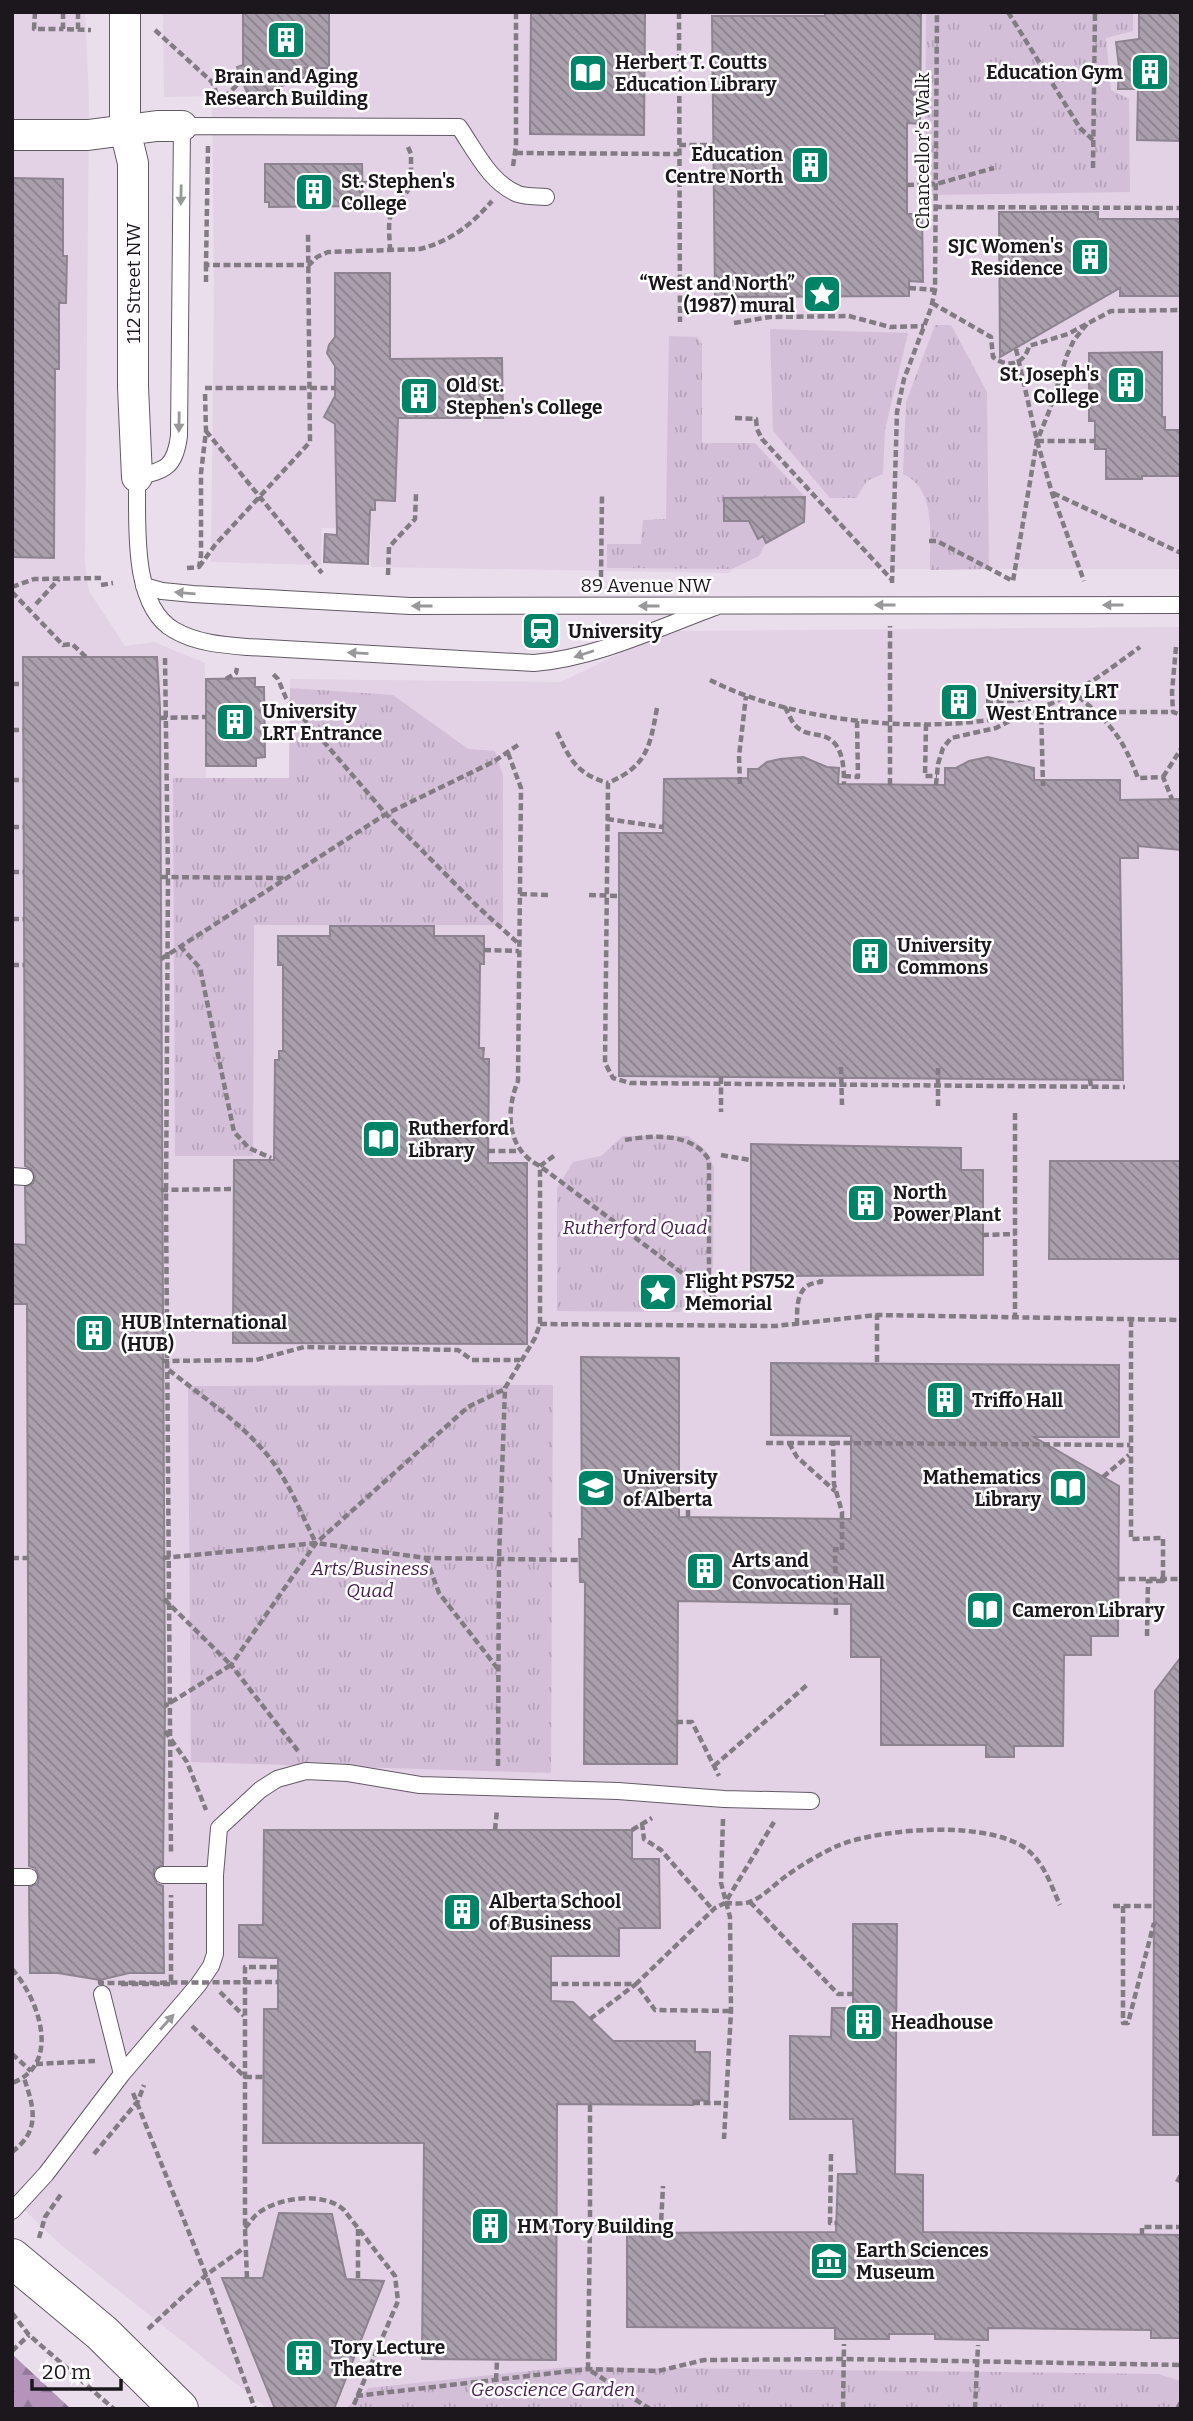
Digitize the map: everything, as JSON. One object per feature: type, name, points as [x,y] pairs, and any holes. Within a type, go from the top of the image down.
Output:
[{"type":"street","name":"112 Street NW","points":[[125,12],[125,130],[133,163],[133,387],[137,477]]},
{"type":"street","points":[[12,135],[88,135],[195,126]]},
{"type":"street","points":[[12,2258],[102,2333],[179,2409]]},
{"type":"lane","points":[[137,477],[169,466],[174,460],[179,436],[195,126],[459,127],[503,185],[519,194],[546,197]]},
{"type":"lane","name":"112 Street NW","points":[[137,477],[144,586]]},
{"type":"lane","points":[[144,586],[153,608],[176,631],[208,643],[248,648],[534,663],[562,661],[718,606]]},
{"type":"lane","name":"89 Avenue NW","points":[[144,586],[193,594],[345,604],[1181,605]]},
{"type":"lane","points":[[12,2211],[54,2164],[121,2074],[188,1999],[211,1966],[215,1954],[215,1875],[219,1828],[260,1790],[277,1779],[306,1771],[348,1773],[401,1784],[811,1801]]},
{"type":"lane","points":[[163,1875],[215,1875]]},
{"type":"lane","points":[[101,1987],[121,2074]]},
{"type":"path","points":[[35,12],[34,29],[92,30]]},
{"type":"path","points":[[63,12],[63,29]]},
{"type":"path","points":[[78,12],[78,29]]},
{"type":"path","points":[[512,170],[516,153],[516,12]]},
{"type":"path","points":[[679,12],[680,322]]},
{"type":"path","name":"Chancellor's Walk","points":[[735,418],[756,419],[762,439],[891,583],[897,412],[904,379],[935,290],[936,12]]},
{"type":"path","points":[[1008,12],[1080,128],[1094,141]]},
{"type":"path","points":[[1093,168],[1095,12]]},
{"type":"path","points":[[155,30],[212,82],[220,102],[242,80]]},
{"type":"path","points":[[195,126],[206,265],[309,265],[328,251],[420,248],[447,239],[468,227],[492,201]]},
{"type":"path","points":[[390,251],[390,217],[393,208],[411,184],[411,154],[400,127]]},
{"type":"path","points":[[679,145],[713,145]]},
{"type":"path","points":[[516,153],[679,154]]},
{"type":"path","points":[[907,185],[936,184],[993,168]]},
{"type":"path","points":[[362,183],[411,184]]},
{"type":"path","points":[[935,207],[1181,208]]},
{"type":"path","points":[[199,567],[215,545],[310,442],[308,234]]},
{"type":"path","points":[[909,288],[935,290]]},
{"type":"path","points":[[932,303],[991,337],[990,351],[993,357],[1004,364],[1018,362],[1027,355],[1030,346],[1068,334],[1111,311],[1181,310]]},
{"type":"path","points":[[734,323],[770,317],[849,316],[890,327],[924,326]]},
{"type":"path","points":[[929,541],[937,541],[1013,581],[1037,441],[1067,355],[1074,340],[1087,324]]},
{"type":"path","points":[[1016,349],[1052,493],[1084,581]]},
{"type":"path","points":[[205,388],[335,388]]},
{"type":"path","points":[[206,430],[322,573]]},
{"type":"path","points":[[1037,441],[1096,440]]},
{"type":"path","points":[[1052,493],[1181,553]]},
{"type":"path","points":[[388,575],[389,547],[415,519],[416,494]]},
{"type":"path","points":[[601,577],[602,495]]},
{"type":"path","points":[[86,657],[72,645],[63,645],[12,590],[25,581],[101,578]]},
{"type":"path","points":[[36,604],[59,579]]},
{"type":"path","points":[[101,585],[113,583]]},
{"type":"path","points":[[890,625],[890,785]]},
{"type":"path","points":[[248,648],[278,679],[286,698],[386,814],[477,906],[519,944]]},
{"type":"path","points":[[709,680],[746,696],[857,720],[926,724],[968,723],[1041,707],[1073,692],[1140,648]]},
{"type":"path","points":[[1173,712],[1176,648]]},
{"type":"path","points":[[164,658],[168,877],[168,1361]]},
{"type":"path","points":[[12,684],[23,684]]},
{"type":"path","points":[[986,701],[1012,701],[1073,692],[1098,712],[1119,736],[1138,778],[1163,777]]},
{"type":"path","points":[[740,783],[739,756],[746,696]]},
{"type":"path","points":[[784,706],[801,731],[832,739],[838,746],[844,784]]},
{"type":"path","points":[[1041,707],[1043,786]]},
{"type":"path","points":[[557,732],[577,767],[592,778],[608,783],[625,775],[645,754],[652,739],[657,708]]},
{"type":"path","points":[[936,785],[943,748],[951,738],[996,728],[1028,711]]},
{"type":"path","points":[[1098,712],[1173,712],[1181,715]]},
{"type":"path","points":[[160,718],[206,717]]},
{"type":"path","points":[[844,776],[858,777],[857,720]]},
{"type":"path","points":[[926,724],[925,776],[937,776]]},
{"type":"path","points":[[12,730],[23,730]]},
{"type":"path","points":[[161,959],[386,814],[508,753],[517,745]]},
{"type":"path","points":[[1163,777],[1181,749]]},
{"type":"path","points":[[508,753],[521,788],[518,1081],[511,1110],[514,1140],[520,1151],[531,1161],[722,1303]]},
{"type":"path","points":[[1163,777],[1172,799]]},
{"type":"path","points":[[12,780],[23,780]]},
{"type":"path","points":[[608,783],[605,1063],[608,1072],[619,1082],[1125,1087]]},
{"type":"path","points":[[607,819],[663,827]]},
{"type":"path","points":[[12,827],[23,827]]},
{"type":"path","points":[[12,872],[24,872]]},
{"type":"path","points":[[161,877],[286,878]]},
{"type":"path","points":[[520,894],[548,895]]},
{"type":"path","points":[[589,895],[619,896]]},
{"type":"path","points":[[12,919],[24,919]]},
{"type":"path","points":[[180,946],[200,968],[234,1132],[249,1148],[271,1158]]},
{"type":"path","points":[[484,950],[519,951]]},
{"type":"path","points":[[12,965],[24,965]]},
{"type":"path","points":[[841,1067],[842,1105]]},
{"type":"path","points":[[938,1068],[938,1106]]},
{"type":"path","points":[[1090,1079],[1091,1087]]},
{"type":"path","points":[[721,1081],[721,1112]]},
{"type":"path","points":[[1015,1113],[1015,1319]]},
{"type":"path","points":[[625,1140],[673,1138],[689,1141],[704,1152],[709,1160],[709,1293]]},
{"type":"path","points":[[488,1151],[520,1151]]},
{"type":"path","points":[[540,1166],[555,1155]]},
{"type":"path","points":[[721,1155],[750,1160]]},
{"type":"path","points":[[498,1789],[499,1559],[505,1388],[540,1324],[540,1166]]},
{"type":"path","points":[[161,1190],[233,1189]]},
{"type":"path","points":[[982,1235],[1015,1234]]},
{"type":"path","points":[[797,1325],[799,1296],[809,1284],[821,1282],[821,1276]]},
{"type":"path","points":[[540,1324],[797,1325],[849,1316],[877,1315],[1181,1320]]},
{"type":"path","points":[[877,1315],[877,1363]]},
{"type":"path","points":[[1131,1320],[1131,1539],[1164,1538],[1163,1581],[1148,1581],[1147,1636]]},
{"type":"path","points":[[316,1543],[288,1487],[265,1451],[162,1361],[256,1360],[304,1347],[458,1350],[471,1360],[521,1360]]},
{"type":"path","points":[[168,1369],[166,1558],[169,1605],[167,1704],[170,1740],[170,1857]]},
{"type":"path","points":[[167,1704],[231,1665],[316,1543],[468,1407],[505,1388]]},
{"type":"path","points":[[766,1443],[1130,1445]]},
{"type":"path","points":[[789,1443],[797,1457],[835,1492]]},
{"type":"path","points":[[833,1443],[835,1492],[842,1512],[842,1550],[835,1549],[836,1615]]},
{"type":"path","points":[[1103,1477],[1130,1454]]},
{"type":"path","points":[[688,1503],[688,1517]]},
{"type":"path","points":[[166,1558],[316,1543],[426,1558],[579,1560]]},
{"type":"path","points":[[12,1558],[29,1558]]},
{"type":"path","points":[[426,1558],[439,1593],[499,1670]]},
{"type":"path","points":[[1118,1579],[1181,1579]]},
{"type":"path","points":[[164,1599],[231,1665],[297,1749],[306,1771]]},
{"type":"path","points":[[714,1766],[807,1685]]},
{"type":"path","points":[[676,1723],[692,1723],[723,1785]]},
{"type":"path","points":[[164,1731],[187,1762],[198,1784],[208,1815],[219,1828]]},
{"type":"path","points":[[725,1903],[787,1800]]},
{"type":"path","points":[[723,1813],[721,1883],[730,1917],[731,2011],[724,2139]]},
{"type":"path","points":[[642,1823],[643,1839],[661,1850],[713,1910]]},
{"type":"path","points":[[590,2019],[636,1984],[713,1910],[725,1903],[750,1902],[788,1875],[837,1846],[869,1835],[977,1831],[1003,1836],[1018,1842],[1031,1853],[1045,1872],[1059,1905]]},
{"type":"path","points":[[119,1984],[171,1984],[170,1891]]},
{"type":"path","points":[[750,1902],[838,1994],[853,1994]]},
{"type":"path","points":[[1113,1906],[1155,1906]]},
{"type":"path","points":[[1123,1906],[1123,2023],[1128,2023],[1154,1923]]},
{"type":"path","points":[[247,2278],[244,1967],[279,1967]]},
{"type":"path","points":[[12,1969],[27,1988],[39,2022],[43,2044],[31,2071],[12,2083]]},
{"type":"path","points":[[101,1987],[100,1983],[278,1982]]},
{"type":"path","points":[[551,1984],[636,1984]]},
{"type":"path","points":[[636,1984],[654,2010],[731,2011]]},
{"type":"path","points":[[215,1988],[244,2016]]},
{"type":"path","points":[[190,2024],[244,2077],[264,2077]]},
{"type":"path","points":[[12,2054],[31,2071]]},
{"type":"path","points":[[36,2064],[96,2061]]},
{"type":"path","points":[[121,2074],[138,2101],[255,2409]]},
{"type":"path","points":[[12,2152],[27,2137],[32,2121],[33,2109],[24,2077]]},
{"type":"path","points":[[693,2103],[724,2104]]},
{"type":"path","points":[[588,2369],[590,2105]]},
{"type":"path","points":[[831,2154],[830,2223],[837,2223]]},
{"type":"path","points":[[1177,2182],[1181,2175]]},
{"type":"path","points":[[590,2224],[661,2224],[663,2186]]},
{"type":"path","points":[[245,2229],[256,2216],[273,2206],[300,2199],[338,2204],[395,2276],[398,2301],[352,2409]]},
{"type":"path","points":[[640,2233],[641,2224]]},
{"type":"path","points":[[1142,2235],[1142,2227],[1181,2228]]},
{"type":"path","points":[[358,2228],[358,2279]]},
{"type":"path","points":[[148,2329],[206,2276],[245,2247]]},
{"type":"path","points":[[12,2313],[29,2335],[114,2409]]},
{"type":"path","points":[[12,2351],[29,2335]]},
{"type":"path","points":[[843,2409],[844,2344]]},
{"type":"path","points":[[975,2409],[978,2345]]},
{"type":"path","points":[[356,2396],[588,2369],[658,2371],[704,2360],[844,2359],[1181,2365]]},
{"type":"path","points":[[496,2380],[497,2361]]},
{"type":"path","points":[[588,2369],[650,2409]]},
{"type":"path","points":[[1177,2409],[1181,2402]]},
{"type":"shaded area","name":"University of Alberta","points":[[12,12],[85,12],[89,99],[85,563],[89,591],[125,646],[154,642],[205,663],[206,778],[289,778],[290,679],[561,682],[666,631],[1181,627],[1181,2409],[268,2409],[61,2245],[12,2198]]},
{"type":"shaded area","points":[[163,12],[1181,12],[1181,569],[733,569],[729,573],[371,567],[371,529],[322,528],[321,565],[211,562],[214,286],[212,96],[164,97]]},
{"type":"green space","points":[[926,12],[1133,12],[1133,31],[1106,38],[1111,90],[1129,99],[1130,192],[925,195]]},
{"type":"green space","points":[[935,325],[951,325],[987,392],[989,569],[930,570],[927,503],[914,481],[903,474],[906,402]]},
{"type":"green space","points":[[770,329],[908,333],[885,430],[883,474],[867,481],[856,498],[830,498],[773,431]]},
{"type":"green space","points":[[669,336],[697,337],[702,344],[702,443],[755,443],[805,497],[724,498],[724,521],[754,521],[756,524],[752,527],[758,538],[763,536],[766,543],[759,556],[732,569],[607,568],[607,544],[641,544],[643,520],[666,519]]},
{"type":"green space","points":[[290,688],[393,695],[468,749],[495,751],[503,776],[503,925],[254,925],[253,1156],[175,1156],[173,778],[289,778]]},
{"type":"green space","name":"Rutherford Quad","points":[[623,1136],[688,1136],[705,1150],[714,1167],[713,1267],[680,1312],[557,1311],[557,1188],[573,1162],[601,1156]]},
{"type":"green space","name":"Arts/Business Quad","points":[[553,1385],[551,1773],[191,1762],[188,1386]]},
{"type":"green space","points":[[12,2354],[71,2409],[12,2409]]},
{"type":"green space","name":"Geoscience Garden","points":[[567,2367],[1158,2374],[1181,2381],[1181,2409],[345,2409],[369,2388]]},
{"type":"building","name":"Brain and Aging Research Building","points":[[243,12],[329,12],[329,68],[305,68],[306,77],[249,98],[237,67],[243,65]]},
{"type":"building","name":"Herbert T. Coutts Education Library","points":[[531,12],[645,12],[644,135],[530,134]]},
{"type":"building","name":"Education Centre North","points":[[825,12],[921,12],[920,124],[907,123],[907,214],[922,214],[923,282],[909,281],[909,296],[715,297],[712,16],[825,16]]},
{"type":"building","name":"Education Gym","points":[[1139,12],[1181,12],[1181,141],[1137,140],[1138,89],[1118,89],[1116,42],[1139,39]]},
{"type":"building","name":"St. Stephen's College","points":[[265,164],[362,164],[363,206],[269,207],[269,202],[265,202]]},
{"type":"building","points":[[12,178],[63,179],[63,256],[67,256],[66,303],[59,303],[59,369],[55,369],[54,558],[12,557]]},
{"type":"building","name":"SJC Women's Residence","points":[[999,212],[1098,212],[1098,219],[1181,219],[1181,296],[1120,296],[1120,288],[1000,357]]},
{"type":"building","name":"Old St. Stephen's College","points":[[335,273],[390,273],[390,359],[502,358],[503,418],[398,418],[395,501],[375,500],[375,510],[370,510],[368,564],[324,562],[325,534],[337,535],[335,424],[324,417],[335,396],[335,366],[327,353],[335,337]]},
{"type":"building","name":"St. Joseph's College","points":[[1162,352],[1162,417],[1165,417],[1165,430],[1181,430],[1181,476],[1106,479],[1106,449],[1095,449],[1095,421],[1089,421],[1089,353]]},
{"type":"building","points":[[805,497],[804,522],[766,543],[763,536],[758,539],[749,521],[724,521],[724,498]]},
{"type":"building","name":"HUB International (HUB)","points":[[23,657],[157,657],[160,708],[165,1706],[163,1865],[154,1869],[153,1876],[157,1884],[163,1886],[164,1973],[129,1973],[100,1980],[58,1973],[30,1973],[29,1887],[38,1883],[39,1876],[35,1868],[29,1866],[27,1304],[12,1304],[12,1244],[26,1245],[25,1187],[33,1183],[35,1177],[31,1169],[25,1166]]},
{"type":"building","name":"University LRT Entrance","points":[[255,678],[255,687],[264,687],[265,757],[256,758],[256,766],[206,766],[206,679]]},
{"type":"building","name":"University Commons","points":[[803,757],[827,767],[839,768],[838,784],[945,785],[945,768],[956,768],[969,761],[988,757],[1034,768],[1034,780],[1120,780],[1120,800],[1181,799],[1181,850],[1138,846],[1138,858],[1120,858],[1123,1080],[619,1076],[619,833],[663,833],[664,779],[748,778],[748,769],[758,769],[767,762],[780,759]]},
{"type":"building","name":"Rutherford Library","points":[[330,926],[434,926],[434,936],[484,936],[484,964],[480,964],[479,1048],[484,1048],[483,1059],[489,1059],[488,1163],[527,1163],[527,1344],[233,1343],[234,1160],[274,1160],[275,1060],[279,1060],[279,1051],[283,1051],[283,965],[278,965],[278,936],[330,936]]},
{"type":"building","name":"North Power Plant","points":[[751,1144],[961,1148],[961,1170],[983,1170],[983,1275],[751,1276]]},
{"type":"building","points":[[1050,1161],[1181,1161],[1181,1259],[1049,1259]]},
{"type":"building","points":[[581,1357],[679,1358],[679,1517],[851,1519],[851,1436],[771,1435],[771,1363],[1119,1365],[1119,1437],[1034,1437],[1119,1486],[1118,1636],[1091,1636],[1091,1655],[1064,1655],[1063,1746],[1014,1746],[1014,1757],[986,1757],[986,1745],[881,1745],[881,1657],[851,1657],[851,1604],[678,1601],[677,1764],[584,1764],[585,1582],[580,1582],[579,1539],[582,1539]]},
{"type":"building","points":[[1181,1657],[1181,2135],[1153,2135],[1155,1691]]},
{"type":"building","points":[[264,1830],[632,1830],[632,1859],[659,1859],[660,1928],[619,1928],[619,1956],[551,1956],[551,2001],[573,2002],[613,2041],[695,2041],[695,2052],[710,2052],[709,2101],[693,2100],[693,2105],[557,2104],[556,2360],[422,2359],[424,2143],[263,2143],[264,2009],[278,2009],[278,1958],[239,1957],[239,1925],[263,1925]]},
{"type":"building","points":[[853,1924],[897,1924],[895,2174],[923,2175],[923,2232],[1181,2235],[1181,2338],[1151,2338],[1151,2330],[988,2328],[988,2340],[935,2339],[935,2334],[889,2334],[889,2339],[835,2339],[835,2328],[627,2327],[627,2233],[836,2232],[838,2174],[857,2174],[853,2119],[790,2119],[790,2036],[831,2037],[832,2008],[853,2008]]},
{"type":"building","name":"Tory Lecture Theatre","points":[[279,2213],[332,2214],[346,2279],[384,2281],[334,2409],[275,2409],[222,2278],[263,2278]]},
{"type":"place","name":"Brain and Aging Research Building","points":[[286,40]]},
{"type":"place","name":"Education Gym","points":[[1150,72]]},
{"type":"place","name":"Herbert T. Coutts Education Library","points":[[588,73]]},
{"type":"place","name":"Education Centre North","points":[[810,165]]},
{"type":"place","name":"St. Stephen's College","points":[[314,192]]},
{"type":"place","name":"SJC Women's Residence","points":[[1090,257]]},
{"type":"place","name":"“West and North” (1987) mural","points":[[822,294]]},
{"type":"place","name":"St. Joseph's College","points":[[1126,385]]},
{"type":"place","name":"Old St. Stephen's College","points":[[419,396]]},
{"type":"place","name":"University","points":[[541,631]]},
{"type":"place","name":"University LRT West Entrance","points":[[959,702]]},
{"type":"place","name":"University LRT Entrance","points":[[235,722]]},
{"type":"place","name":"University Commons","points":[[870,956]]},
{"type":"place","name":"Rutherford Library","points":[[381,1139]]},
{"type":"place","name":"North Power Plant","points":[[866,1203]]},
{"type":"place","name":"Flight PS752 Memorial","points":[[658,1292]]},
{"type":"place","name":"HUB International (HUB)","points":[[94,1333]]},
{"type":"place","name":"Triffo Hall","points":[[945,1400]]},
{"type":"place","name":"University of Alberta","points":[[596,1488]]},
{"type":"place","name":"Mathematics Library","points":[[1068,1488]]},
{"type":"place","name":"Arts and Convocation Hall","points":[[705,1571]]},
{"type":"place","name":"Cameron Library","points":[[985,1610]]},
{"type":"place","name":"Alberta School of Business","points":[[462,1912]]},
{"type":"place","name":"Headhouse","points":[[864,2022]]},
{"type":"place","name":"HM Tory Building","points":[[490,2226]]},
{"type":"place","name":"Earth Sciences Museum","points":[[829,2261]]},
{"type":"place","name":"Tory Lecture Theatre","points":[[304,2358]]}]
